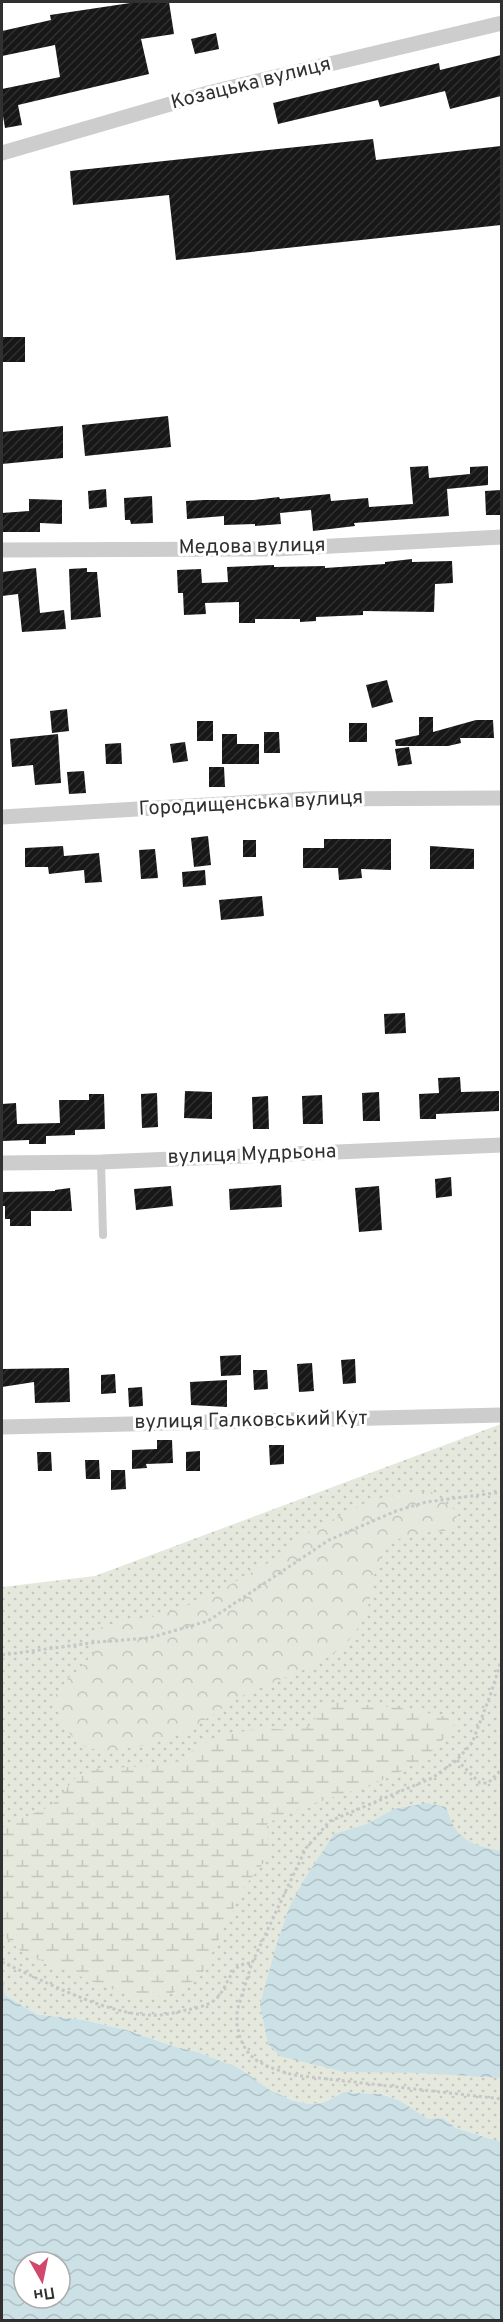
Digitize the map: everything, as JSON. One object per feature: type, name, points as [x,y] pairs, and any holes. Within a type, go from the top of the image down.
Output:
[{"type":"street","name":"Козацька вулиця","points":[[2,153],[208,93],[501,23]]},
{"type":"street","name":"Медова вулиця","points":[[2,550],[276,549],[501,537]]},
{"type":"street","name":"Городищенська вулиця","points":[[2,817],[309,799],[501,798]]},
{"type":"street","name":"вулиця Мудрьона","points":[[2,1163],[101,1162],[501,1145]]},
{"type":"street","name":"вулиця Галковський Кут","points":[[2,1426],[501,1415]]},
{"type":"lane","points":[[101,1162],[103,1235]]},
{"type":"path","points":[[2,1655],[98,1642],[149,1638],[208,1621],[329,1539],[396,1511],[426,1502],[501,1492]]},
{"type":"path","points":[[501,1658],[490,1696],[472,1743],[457,1760],[432,1778],[330,1821],[306,1848],[252,1963],[237,2011],[237,2025],[246,2050],[254,2059],[268,2067],[293,2075],[501,2099]]},
{"type":"path","points":[[457,1760],[480,1783],[488,1783],[501,1768]]},
{"type":"path","points":[[2,1962],[77,1996],[119,2010],[148,2015],[169,2014],[211,2003],[222,1993],[233,1970],[242,1963],[252,1963]]},
{"type":"green space","points":[[501,1424],[501,2142],[456,2128],[443,2118],[428,2120],[399,2100],[382,2094],[343,2092],[325,2102],[310,2104],[291,2100],[270,2090],[239,2068],[198,2052],[127,2030],[84,2020],[36,2014],[5,1995],[2,1981],[2,1587],[95,1576]]},
{"type":"green space","points":[[430,1491],[459,1513],[448,1530],[410,1534],[390,1546],[376,1569],[366,1614],[353,1635],[330,1656],[302,1671],[242,1696],[192,1728],[153,1743],[121,1749],[93,1749],[82,1745],[72,1736],[53,1699],[68,1678],[82,1667],[93,1653],[96,1629],[125,1620],[149,1618],[201,1601],[277,1558],[297,1539],[373,1499]]},
{"type":"green space","points":[[336,1702],[401,1708],[458,1719],[438,1745],[421,1760],[401,1772],[310,1805],[267,1824],[267,1837],[274,1850],[244,1887],[201,1976],[169,1995],[138,1998],[23,1953],[2,1934],[2,1827],[51,1806],[77,1776],[89,1769],[170,1765],[210,1740],[229,1734],[261,1728],[289,1730],[309,1726],[327,1704]]},
{"type":"water","points":[[427,1803],[446,1807],[454,1827],[465,1839],[501,1851],[501,2078],[420,2073],[344,2072],[280,2056],[268,2044],[260,2004],[289,1908],[302,1883],[334,1834],[367,1824],[394,1809]]},
{"type":"water","points":[[3,1980],[5,1995],[36,2014],[84,2020],[127,2030],[198,2052],[239,2068],[270,2090],[291,2100],[310,2104],[325,2102],[343,2092],[381,2094],[399,2100],[428,2119],[443,2118],[456,2128],[501,2142],[501,2320],[2,2320]]},
{"type":"building","points":[[137,2],[169,2],[174,34],[141,39],[149,74],[18,105],[22,125],[5,128],[2,89],[60,77],[55,45],[2,56],[2,31],[51,20],[50,15]]},
{"type":"building","points":[[216,33],[219,49],[195,54],[191,39]]},
{"type":"building","points":[[501,55],[501,96],[450,109],[445,91],[380,107],[378,100],[278,124],[273,103],[439,63],[440,70]]},
{"type":"building","points":[[373,139],[376,160],[501,146],[501,225],[176,260],[169,195],[73,205],[70,171]]},
{"type":"building","points":[[2,337],[25,337],[25,362],[2,362]]},
{"type":"building","points":[[168,416],[171,447],[85,456],[82,425]]},
{"type":"building","points":[[63,426],[63,458],[2,464],[2,432]]},
{"type":"building","points":[[428,466],[429,478],[470,474],[470,467],[488,466],[488,485],[447,489],[449,516],[354,523],[355,526],[313,531],[311,510],[280,513],[281,524],[255,526],[255,524],[224,525],[224,516],[187,519],[186,501],[253,500],[279,497],[280,499],[330,494],[331,501],[368,498],[369,507],[413,504],[410,467]]},
{"type":"building","points":[[106,489],[107,507],[89,509],[88,491]]},
{"type":"building","points":[[501,490],[501,515],[486,515],[485,491]]},
{"type":"building","points":[[152,496],[153,523],[131,524],[130,520],[125,520],[124,498]]},
{"type":"building","points":[[29,499],[62,500],[62,524],[40,523],[40,532],[2,532],[2,513],[29,511]]},
{"type":"building","points":[[412,559],[412,562],[452,561],[453,583],[435,584],[434,612],[363,611],[363,615],[316,617],[316,621],[255,619],[255,623],[239,623],[239,602],[205,603],[206,614],[184,615],[183,593],[178,593],[177,570],[201,569],[202,583],[228,582],[227,567],[274,565],[274,567],[325,566],[325,568],[385,564],[385,562]]},
{"type":"building","points":[[36,568],[40,613],[64,610],[66,629],[22,632],[18,594],[2,596],[2,572]]},
{"type":"building","points":[[87,568],[87,572],[97,572],[101,617],[71,620],[69,569]]},
{"type":"building","points":[[387,680],[393,702],[372,708],[366,685]]},
{"type":"building","points":[[67,709],[69,731],[52,733],[50,711]]},
{"type":"building","points":[[419,717],[433,717],[433,732],[476,720],[493,720],[494,738],[460,738],[461,743],[448,746],[396,746],[395,740],[419,735]]},
{"type":"building","points":[[197,721],[213,721],[213,741],[197,741]]},
{"type":"building","points":[[349,723],[367,723],[367,742],[349,742]]},
{"type":"building","points":[[264,732],[279,732],[280,753],[264,753]]},
{"type":"building","points":[[58,734],[61,783],[35,785],[33,765],[12,767],[10,739]]},
{"type":"building","points":[[222,734],[237,734],[237,744],[259,744],[259,764],[222,764]]},
{"type":"building","points":[[185,742],[188,761],[173,763],[170,744]]},
{"type":"building","points":[[121,743],[122,764],[106,764],[105,744]]},
{"type":"building","points":[[409,747],[412,764],[398,766],[395,749]]},
{"type":"building","points":[[209,767],[224,767],[225,787],[209,787]]},
{"type":"building","points":[[84,771],[86,793],[69,794],[67,772]]},
{"type":"building","points":[[208,836],[211,865],[194,867],[191,838]]},
{"type":"building","points":[[324,839],[391,839],[391,870],[361,869],[362,878],[339,880],[338,868],[303,868],[303,848],[324,848]]},
{"type":"building","points":[[243,840],[256,840],[256,857],[243,857]]},
{"type":"building","points":[[63,846],[64,856],[99,853],[102,882],[85,883],[84,870],[49,874],[48,867],[25,867],[25,848]]},
{"type":"building","points":[[430,846],[474,849],[474,869],[430,869]]},
{"type":"building","points":[[155,849],[158,878],[141,879],[139,850]]},
{"type":"building","points":[[205,870],[206,885],[183,887],[182,872]]},
{"type":"building","points":[[262,896],[264,916],[221,920],[219,900]]},
{"type":"building","points":[[405,1013],[406,1033],[385,1034],[384,1014]]},
{"type":"building","points":[[460,1077],[461,1092],[499,1091],[499,1111],[436,1114],[436,1119],[420,1119],[419,1094],[439,1093],[438,1078]]},
{"type":"building","points":[[185,1091],[212,1092],[212,1119],[184,1118]]},
{"type":"building","points":[[379,1092],[380,1121],[363,1121],[362,1093]]},
{"type":"building","points":[[157,1093],[158,1127],[142,1128],[141,1094]]},
{"type":"building","points":[[89,1094],[104,1094],[105,1129],[75,1130],[75,1135],[46,1136],[46,1144],[29,1144],[29,1140],[2,1141],[2,1104],[16,1103],[17,1124],[60,1123],[59,1100],[89,1100]]},
{"type":"building","points":[[322,1095],[323,1124],[303,1124],[302,1096]]},
{"type":"building","points":[[268,1096],[269,1129],[253,1129],[252,1097]]},
{"type":"building","points":[[451,1177],[452,1196],[436,1198],[435,1179]]},
{"type":"building","points":[[281,1185],[282,1207],[230,1210],[229,1189]]},
{"type":"building","points":[[171,1186],[173,1206],[136,1210],[134,1189]]},
{"type":"building","points":[[379,1186],[382,1230],[359,1232],[355,1188]]},
{"type":"building","points":[[70,1188],[72,1211],[31,1211],[31,1226],[10,1226],[10,1219],[5,1219],[2,1192],[55,1191]]},
{"type":"building","points":[[241,1355],[241,1375],[221,1376],[220,1356]]},
{"type":"building","points":[[355,1359],[356,1383],[343,1384],[341,1360]]},
{"type":"building","points":[[312,1363],[314,1391],[299,1392],[297,1364]]},
{"type":"building","points":[[69,1368],[70,1402],[35,1403],[34,1382],[2,1387],[2,1369]]},
{"type":"building","points":[[253,1370],[267,1370],[268,1389],[254,1390]]},
{"type":"building","points":[[115,1374],[116,1393],[101,1394],[101,1375]]},
{"type":"building","points":[[227,1380],[227,1407],[191,1405],[190,1382]]},
{"type":"building","points":[[142,1387],[143,1406],[129,1407],[128,1388]]},
{"type":"building","points":[[157,1440],[172,1440],[173,1463],[146,1464],[147,1468],[132,1469],[132,1450],[157,1449]]},
{"type":"building","points":[[269,1445],[284,1445],[284,1464],[270,1465]]},
{"type":"building","points":[[200,1451],[200,1471],[186,1471],[186,1452]]},
{"type":"building","points":[[37,1452],[51,1452],[52,1471],[38,1471]]},
{"type":"building","points":[[85,1460],[99,1460],[100,1479],[86,1479]]},
{"type":"building","points":[[111,1470],[125,1470],[126,1489],[111,1490]]}]
